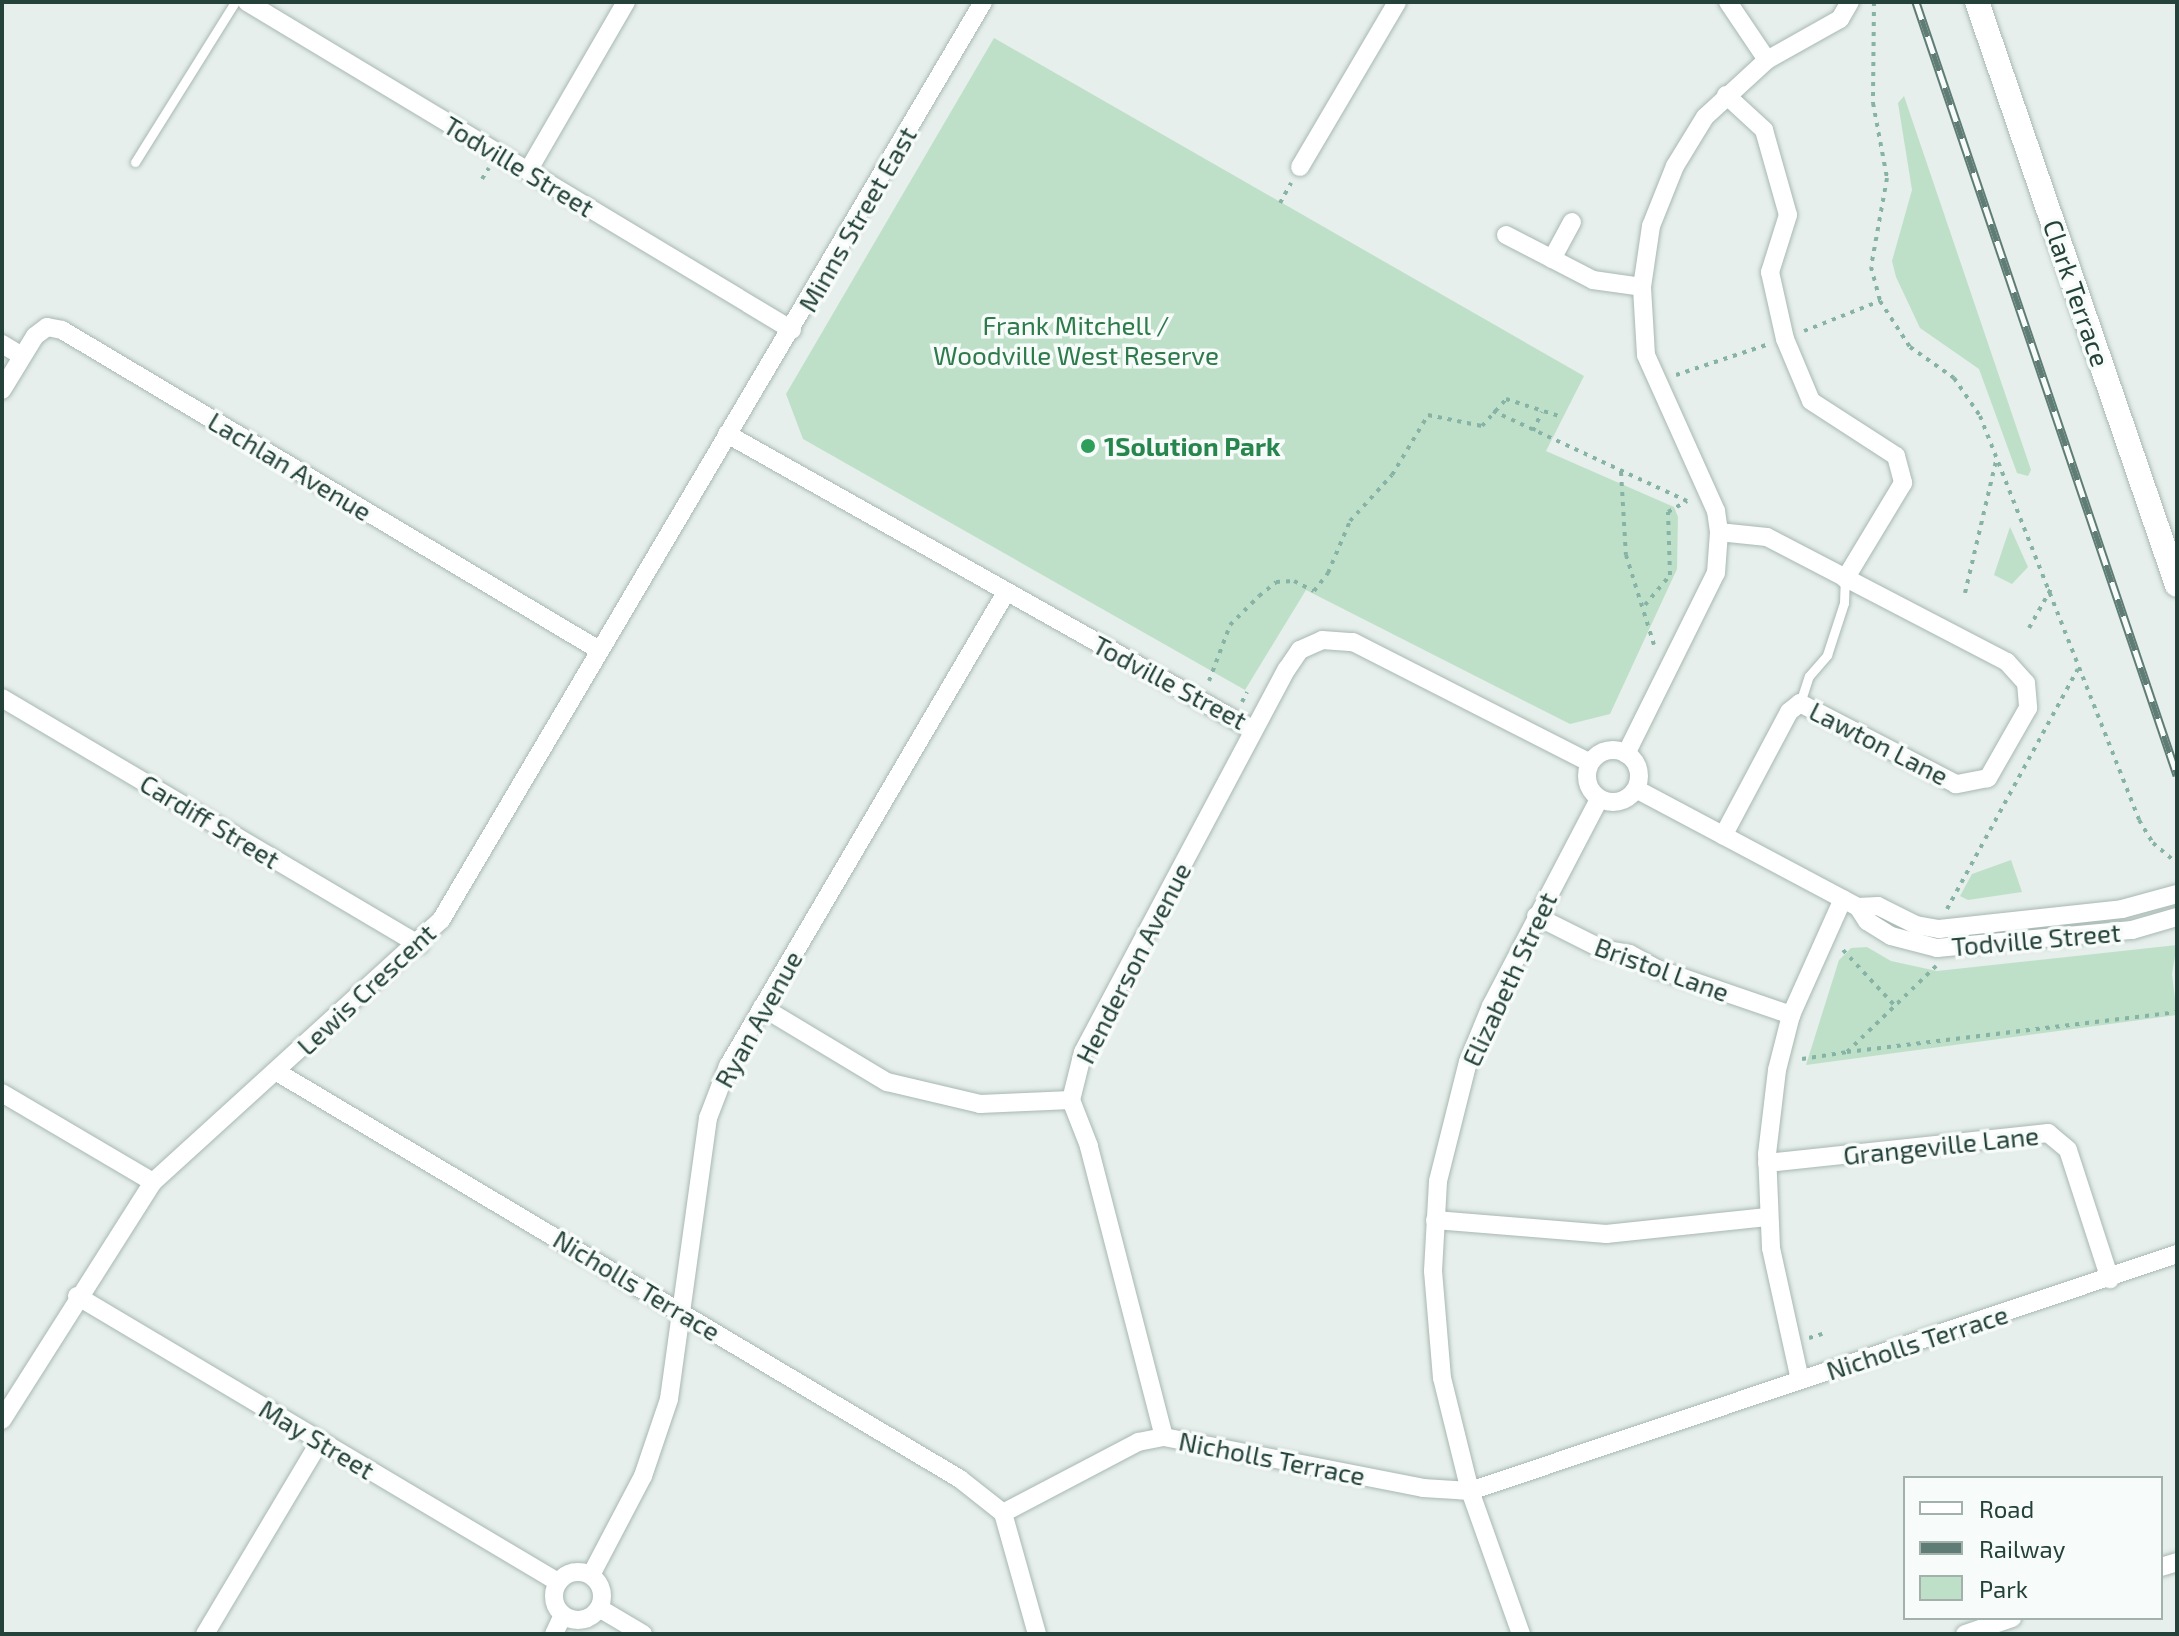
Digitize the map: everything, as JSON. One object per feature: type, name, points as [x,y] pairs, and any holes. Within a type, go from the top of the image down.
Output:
[{"type":"main road","name":"Clark Terrace","points":[[1977,2],[2177,585]]},
{"type":"street","name":"Todville Street","points":[[247,2],[792,330]]},
{"type":"street","points":[[528,171],[626,2]]},
{"type":"street","name":"Minns Street East","points":[[727,434],[792,330],[983,2]]},
{"type":"street","points":[[1300,167],[1397,2]]},
{"type":"street","points":[[1728,2],[1767,60]]},
{"type":"street","points":[[1626,754],[1716,573],[1719,532],[1716,511],[1654,382],[1646,355],[1642,287],[1651,226],[1675,166],[1705,117],[1767,60],[1840,19],[1848,6]]},
{"type":"street","points":[[1726,95],[1764,130],[1788,215],[1770,272],[1785,339],[1811,401],[1896,456],[1903,483],[1845,579]]},
{"type":"street","points":[[1552,259],[1572,222]]},
{"type":"street","points":[[1506,235],[1593,280],[1642,287]]},
{"type":"street","name":"Lachlan Avenue","points":[[2,390],[22,356],[47,327],[62,330],[599,650]]},
{"type":"street","points":[[2,344],[22,356]]},
{"type":"street","name":"Todville Street","points":[[727,434],[1005,594],[1253,730],[1300,650],[1322,640],[1353,642],[1590,763]]},
{"type":"street","name":"Lewis Crescent","points":[[2,1420],[77,1296],[153,1182],[419,945],[441,920],[727,434]]},
{"type":"street","name":"Lawton Lane","points":[[1719,532],[1767,537],[2007,662],[2026,683],[2028,708],[1988,778],[1956,784],[1800,703],[1789,712],[1723,836]]},
{"type":"street","name":"Ryan Avenue","points":[[591,1575],[643,1476],[669,1399],[708,1118],[728,1066],[1005,594]]},
{"type":"street","name":"Cardiff Street","points":[[2,698],[419,945]]},
{"type":"street","name":"Henderson Avenue","points":[[1164,1437],[1089,1146],[1071,1100],[1083,1052],[1253,730]]},
{"type":"street","points":[[1605,751],[1626,754],[1638,767],[1636,789],[1622,801],[1599,799],[1588,785],[1590,763],[1605,751]]},
{"type":"street","name":"Todville Street","points":[[1636,789],[1850,903],[1867,921],[1891,936],[1937,948],[2132,930],[2177,917]]},
{"type":"street","name":"Elizabeth Street","points":[[1521,1634],[1470,1491],[1442,1378],[1435,1220],[1438,1181],[1468,1062],[1536,916],[1599,799]]},
{"type":"street","name":"Todville Street","points":[[1850,903],[1878,906],[1916,925],[1939,929],[2122,909],[2177,894]]},
{"type":"street","points":[[1800,1380],[1767,1217],[1767,1163],[1777,1070],[1791,1015],[1823,940],[1850,903]]},
{"type":"street","name":"Bristol Lane","points":[[1536,916],[1597,947],[1630,954],[1657,969],[1791,1015]]},
{"type":"street","points":[[762,1007],[887,1082],[980,1104],[1071,1100]]},
{"type":"street","name":"Nicholls Terrace","points":[[277,1072],[960,1479],[1003,1513],[1138,1442],[1164,1437],[1423,1488],[1470,1491],[2110,1279],[2177,1254]]},
{"type":"street","points":[[2,1093],[153,1182]]},
{"type":"street","name":"Grangeville Lane","points":[[1767,1163],[2048,1133],[2068,1150],[2110,1279]]},
{"type":"street","points":[[1435,1220],[1606,1234],[1767,1217]]},
{"type":"street","name":"May Street","points":[[77,1296],[558,1582]]},
{"type":"street","points":[[205,1634],[320,1441]]},
{"type":"street","points":[[1003,1513],[1037,1634]]},
{"type":"street","points":[[572,1572],[591,1575],[602,1590],[599,1608],[578,1620],[563,1615],[554,1598],[558,1582],[572,1572]]},
{"type":"street","points":[[599,1608],[643,1634]]},
{"type":"street","points":[[554,1634],[563,1615]]},
{"type":"street","points":[[1965,1634],[2006,1620]]},
{"type":"lane","points":[[135,162],[235,2]]},
{"type":"lane","points":[[1800,703],[1809,676],[1827,655],[1844,603],[1845,579]]},
{"type":"path","points":[[1874,2],[1873,103],[1887,178],[1871,267],[1880,301],[1910,347],[1954,378],[1980,416],[2051,589],[2078,669],[2139,820],[2153,843],[2176,859]]},
{"type":"path","points":[[1654,382],[1785,339],[1880,301]]},
{"type":"path","points":[[1209,681],[1230,625],[1259,596],[1276,582],[1294,581],[1314,591],[1350,521],[1392,475],[1412,434],[1428,415],[1482,426],[1492,411],[1506,399],[1559,416]]},
{"type":"path","points":[[1492,411],[1687,501],[1668,512],[1670,575],[1645,605]]},
{"type":"path","points":[[1533,431],[1542,412]]},
{"type":"path","points":[[1965,593],[1997,458]]},
{"type":"path","points":[[1621,472],[1626,555],[1645,605],[1654,645]]},
{"type":"path","points":[[2029,628],[2051,589]]},
{"type":"path","points":[[1941,920],[2078,669]]},
{"type":"path","points":[[1823,940],[1846,951],[1895,1006]]},
{"type":"path","points":[[1847,1052],[1937,965],[1937,956]]},
{"type":"path","points":[[1802,1059],[2177,1012]]},
{"type":"green space","name":"Frank Mitchell / Woodville West Reserve","points":[[994,38],[1584,376],[1546,451],[1674,507],[1678,517],[1677,569],[1610,714],[1570,724],[1306,590],[1245,690],[803,439],[786,394]]},
{"type":"green space","points":[[1904,96],[2031,470],[2028,476],[2017,473],[1979,369],[1920,328],[1896,277],[1892,261],[1912,190],[1898,103]]},
{"type":"green space","points":[[2010,527],[2028,567],[2012,584],[1994,575]]},
{"type":"green space","points":[[2011,860],[2022,892],[1968,900],[1960,896],[1972,874]]},
{"type":"green space","points":[[2177,945],[2172,974],[2177,1015],[1806,1065],[1839,960],[1851,948],[1867,947],[1891,961],[1937,971]]},
{"type":"railway","points":[[1916,2],[2177,775]]},
{"type":"place","name":"1Solution Park","points":[[1088,446]]}]
